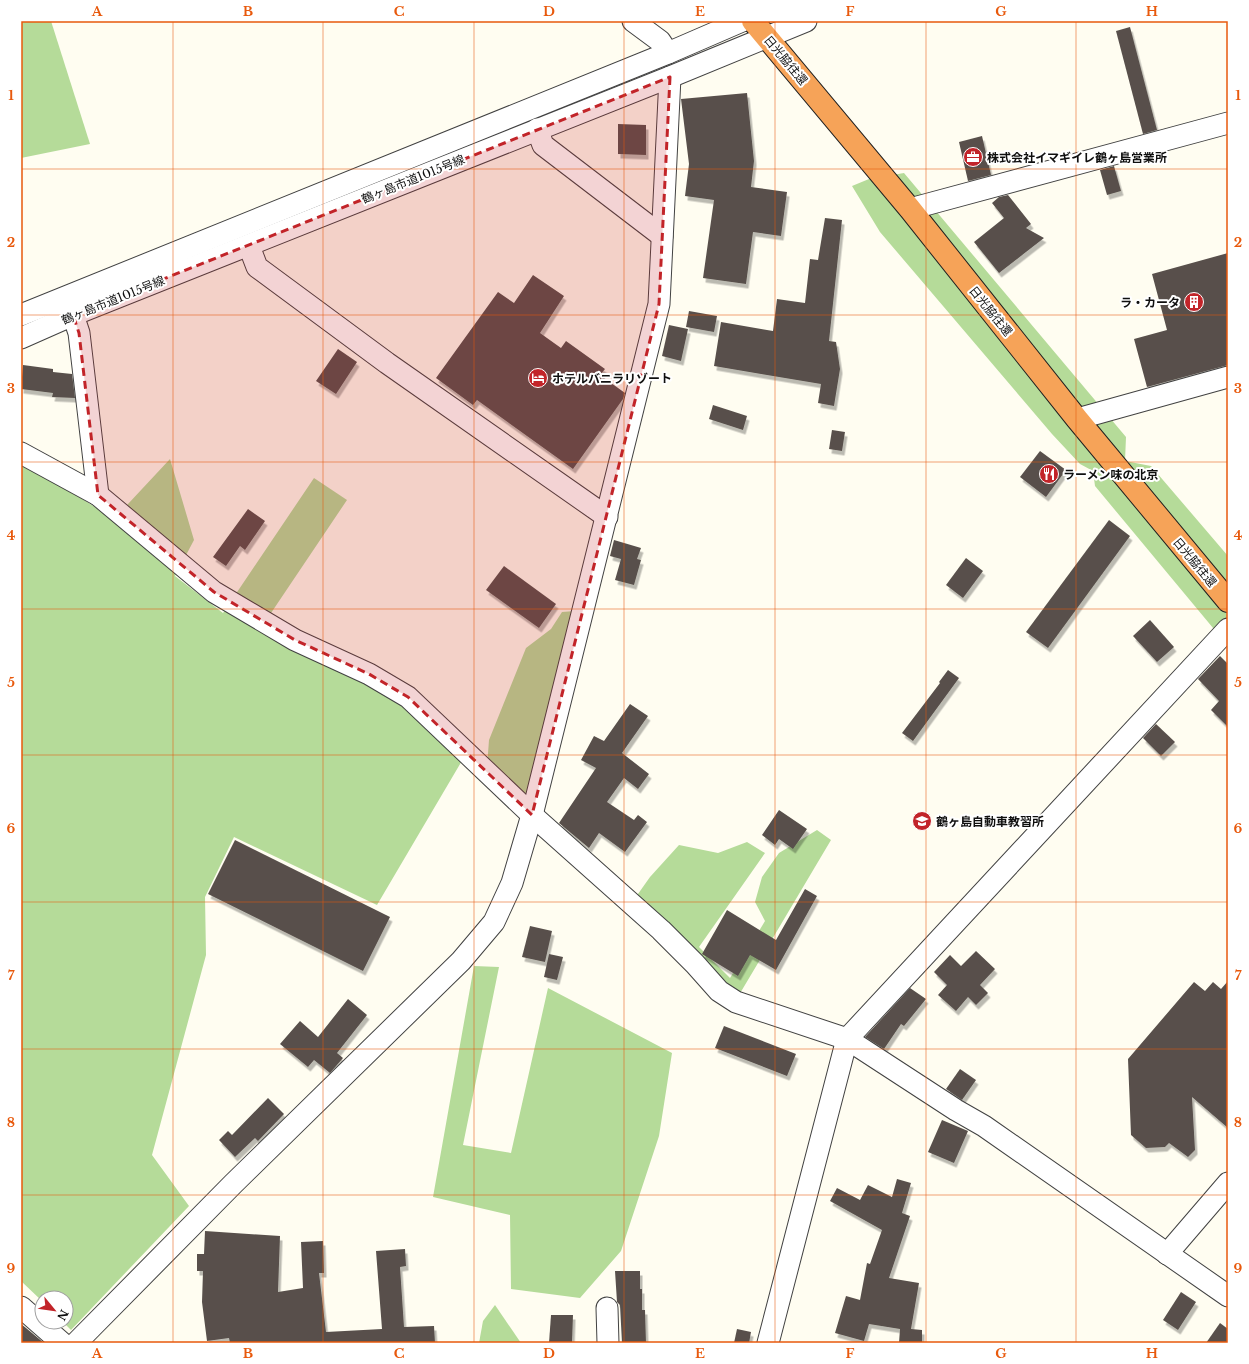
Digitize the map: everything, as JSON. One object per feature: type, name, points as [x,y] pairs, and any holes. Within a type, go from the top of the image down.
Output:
[{"type":"highway","name":"日光脇往還","points":[[759,29],[910,209],[1077,419],[1228,602]]},
{"type":"street","points":[[633,21],[660,41],[668,53]]},
{"type":"street","name":"鶴ヶ島市道1015号線","points":[[21,315],[668,53],[742,21]]},
{"type":"street","name":"鶴ヶ島市道1015号線","points":[[21,338],[73,315],[249,246],[536,129],[670,77],[759,29],[806,21]]},
{"type":"street","points":[[76,1343],[234,1184],[461,961],[494,922],[512,883],[532,815],[660,304],[670,77]]},
{"type":"street","points":[[910,209],[1228,123]]},
{"type":"street","points":[[536,129],[543,145],[662,236]]},
{"type":"street","points":[[249,246],[257,267],[387,363],[607,517]]},
{"type":"street","points":[[73,315],[79,333],[98,495]]},
{"type":"street","points":[[1077,419],[1228,377]]},
{"type":"street","points":[[21,452],[98,495],[214,592],[295,640],[369,674],[408,697],[532,815],[661,930],[695,964],[719,991],[736,1002],[847,1039],[956,1110],[984,1126],[1228,1296]]},
{"type":"street","points":[[768,1343],[847,1039],[1228,629]]},
{"type":"street","points":[[1167,1254],[1228,1183]]},
{"type":"street","points":[[21,1307],[62,1343]]},
{"type":"street","points":[[607,1308],[608,1343]]},
{"type":"highlighted area","points":[[670,77],[659,304],[532,815],[408,697],[369,674],[295,640],[214,592],[98,495],[79,333],[73,315]]},
{"type":"green space","points":[[21,21],[51,21],[90,144],[21,158]]},
{"type":"green space","points":[[904,173],[1126,437],[1125,461],[1151,466],[1228,556],[1228,646],[1095,486],[1093,471],[1080,464],[1052,434],[880,232],[852,186],[869,179]]},
{"type":"green space","points":[[170,459],[194,540],[175,576],[223,613],[314,478],[347,500],[267,619],[316,659],[401,702],[463,759],[377,905],[234,837],[205,897],[206,955],[152,1155],[189,1206],[74,1327],[74,1290],[34,1290],[34,1293],[21,1281],[21,460],[114,519]]},
{"type":"green space","points":[[575,611],[528,797],[487,767],[489,740],[526,648],[551,629],[562,612]]},
{"type":"green space","points":[[817,830],[831,840],[739,995],[633,901],[650,877],[679,845],[718,853],[747,842],[765,853],[699,947],[730,978],[765,921],[755,902],[762,877],[779,853]]},
{"type":"green space","points":[[474,966],[499,967],[463,1145],[511,1153],[548,988],[672,1053],[659,1136],[621,1251],[580,1298],[511,1289],[510,1215],[433,1197]]},
{"type":"green space","points":[[495,1305],[521,1343],[479,1343],[483,1321]]},
{"type":"building","points":[[1130,27],[1157,130],[1143,134],[1116,31]]},
{"type":"building","points":[[747,93],[754,161],[751,187],[787,192],[781,236],[753,232],[746,284],[703,278],[714,200],[685,196],[689,164],[681,99]]},
{"type":"building","points":[[618,124],[646,125],[646,155],[618,154]]},
{"type":"building","points":[[982,136],[991,175],[968,181],[959,142]]},
{"type":"building","points":[[1114,166],[1121,191],[1107,195],[1100,170]]},
{"type":"building","points":[[1008,195],[1031,224],[1026,228],[1044,238],[999,273],[974,242],[1004,218],[992,203],[999,197]]},
{"type":"building","points":[[825,218],[842,220],[829,341],[836,342],[840,369],[834,406],[818,403],[821,384],[714,366],[721,322],[773,331],[777,299],[805,303],[810,259],[818,260]]},
{"type":"building","name":"ラ・カータ","points":[[1228,253],[1228,365],[1147,387],[1134,339],[1167,330],[1152,274]]},
{"type":"building","points":[[533,275],[564,296],[540,333],[561,348],[566,341],[605,369],[600,375],[625,393],[623,399],[573,469],[477,400],[473,405],[436,378],[498,292],[514,303]]},
{"type":"building","points":[[689,311],[717,316],[714,332],[686,327]]},
{"type":"building","points":[[669,325],[688,329],[681,361],[662,356]]},
{"type":"building","points":[[338,349],[357,362],[336,394],[316,381]]},
{"type":"building","points":[[23,365],[53,369],[53,372],[72,374],[75,398],[52,397],[53,393],[21,389]]},
{"type":"building","points":[[713,405],[747,416],[743,430],[709,419]]},
{"type":"building","points":[[832,430],[845,432],[842,451],[829,449]]},
{"type":"building","points":[[1040,451],[1066,470],[1046,497],[1020,477]]},
{"type":"building","points":[[248,509],[265,521],[245,550],[240,546],[226,566],[213,557]]},
{"type":"building","points":[[1109,520],[1130,536],[1048,648],[1026,632]]},
{"type":"building","points":[[614,540],[641,548],[637,559],[641,560],[634,585],[615,580],[621,559],[610,556]]},
{"type":"building","points":[[966,558],[983,571],[963,598],[946,585]]},
{"type":"building","points":[[504,566],[556,604],[539,628],[486,590]]},
{"type":"building","points":[[1150,620],[1174,647],[1157,662],[1133,636]]},
{"type":"building","points":[[1220,656],[1228,664],[1228,727],[1211,710],[1219,701],[1198,679]]},
{"type":"building","points":[[948,670],[959,678],[913,741],[902,733],[940,683],[939,682]]},
{"type":"building","points":[[630,704],[648,716],[622,753],[649,774],[638,789],[624,778],[607,802],[634,820],[638,815],[647,822],[625,852],[599,833],[589,848],[559,823],[596,768],[581,760],[594,736],[604,741]]},
{"type":"building","points":[[1156,724],[1175,742],[1161,756],[1143,738]]},
{"type":"building","points":[[779,810],[807,829],[793,849],[779,839],[775,845],[762,835]]},
{"type":"building","points":[[235,840],[390,917],[363,971],[208,894]]},
{"type":"building","points":[[805,889],[817,896],[776,970],[750,955],[738,976],[702,954],[727,910],[776,940]]},
{"type":"building","points":[[530,926],[552,931],[545,962],[522,957]]},
{"type":"building","points":[[976,951],[995,969],[980,985],[988,993],[976,1005],[968,997],[956,1011],[938,995],[947,985],[934,972],[950,955],[961,966]]},
{"type":"building","points":[[549,954],[563,957],[557,980],[544,977]]},
{"type":"building","points":[[1228,981],[1228,1128],[1192,1097],[1195,1150],[1188,1157],[1169,1143],[1165,1147],[1146,1148],[1131,1135],[1128,1059],[1194,982],[1205,991],[1213,982],[1221,989]]},
{"type":"building","points":[[910,988],[926,999],[904,1026],[901,1024],[884,1049],[865,1037]]},
{"type":"building","points":[[348,999],[367,1015],[337,1053],[343,1058],[330,1073],[314,1060],[308,1067],[280,1044],[300,1021],[318,1037]]},
{"type":"building","points":[[724,1026],[796,1054],[787,1076],[715,1048]]},
{"type":"building","points":[[960,1069],[976,1080],[962,1100],[946,1089]]},
{"type":"building","points":[[268,1098],[284,1114],[258,1141],[255,1138],[235,1157],[219,1140],[228,1131],[232,1135]]},
{"type":"building","points":[[942,1120],[968,1131],[954,1163],[928,1152]]},
{"type":"building","points":[[897,1179],[911,1183],[902,1213],[910,1216],[889,1278],[919,1283],[911,1329],[922,1330],[922,1343],[899,1343],[900,1329],[869,1324],[864,1341],[835,1333],[846,1296],[860,1300],[867,1263],[870,1264],[882,1230],[830,1201],[837,1188],[860,1200],[868,1185],[892,1197]]},
{"type":"building","points":[[205,1231],[280,1236],[278,1292],[303,1288],[301,1242],[323,1241],[324,1273],[319,1273],[326,1332],[382,1329],[376,1251],[405,1249],[406,1266],[400,1267],[404,1327],[434,1326],[435,1343],[230,1343],[229,1338],[207,1341],[202,1302],[203,1271],[197,1271],[197,1254],[204,1254]]},
{"type":"building","points":[[615,1271],[640,1271],[642,1310],[645,1310],[646,1343],[622,1343],[620,1305],[617,1302]]},
{"type":"building","points":[[1181,1292],[1196,1302],[1178,1330],[1163,1320]]},
{"type":"building","points":[[551,1315],[573,1315],[572,1343],[549,1343]]},
{"type":"building","points":[[1220,1323],[1228,1329],[1228,1343],[1206,1343]]},
{"type":"building","points":[[21,1324],[26,1328],[44,1343],[21,1343]]},
{"type":"building","points":[[737,1329],[751,1332],[749,1343],[734,1343]]},
{"type":"place","name":"株式会社イマギイレ鶴ヶ島営業所","points":[[973,157]]},
{"type":"place","name":"ラ・カータ","points":[[1194,302]]},
{"type":"place","name":"ホテルバニラリゾート","points":[[538,378]]},
{"type":"place","name":"ラーメン味の北京","points":[[1049,474]]},
{"type":"place","name":"鶴ヶ島自動車教習所","points":[[922,821]]}]
